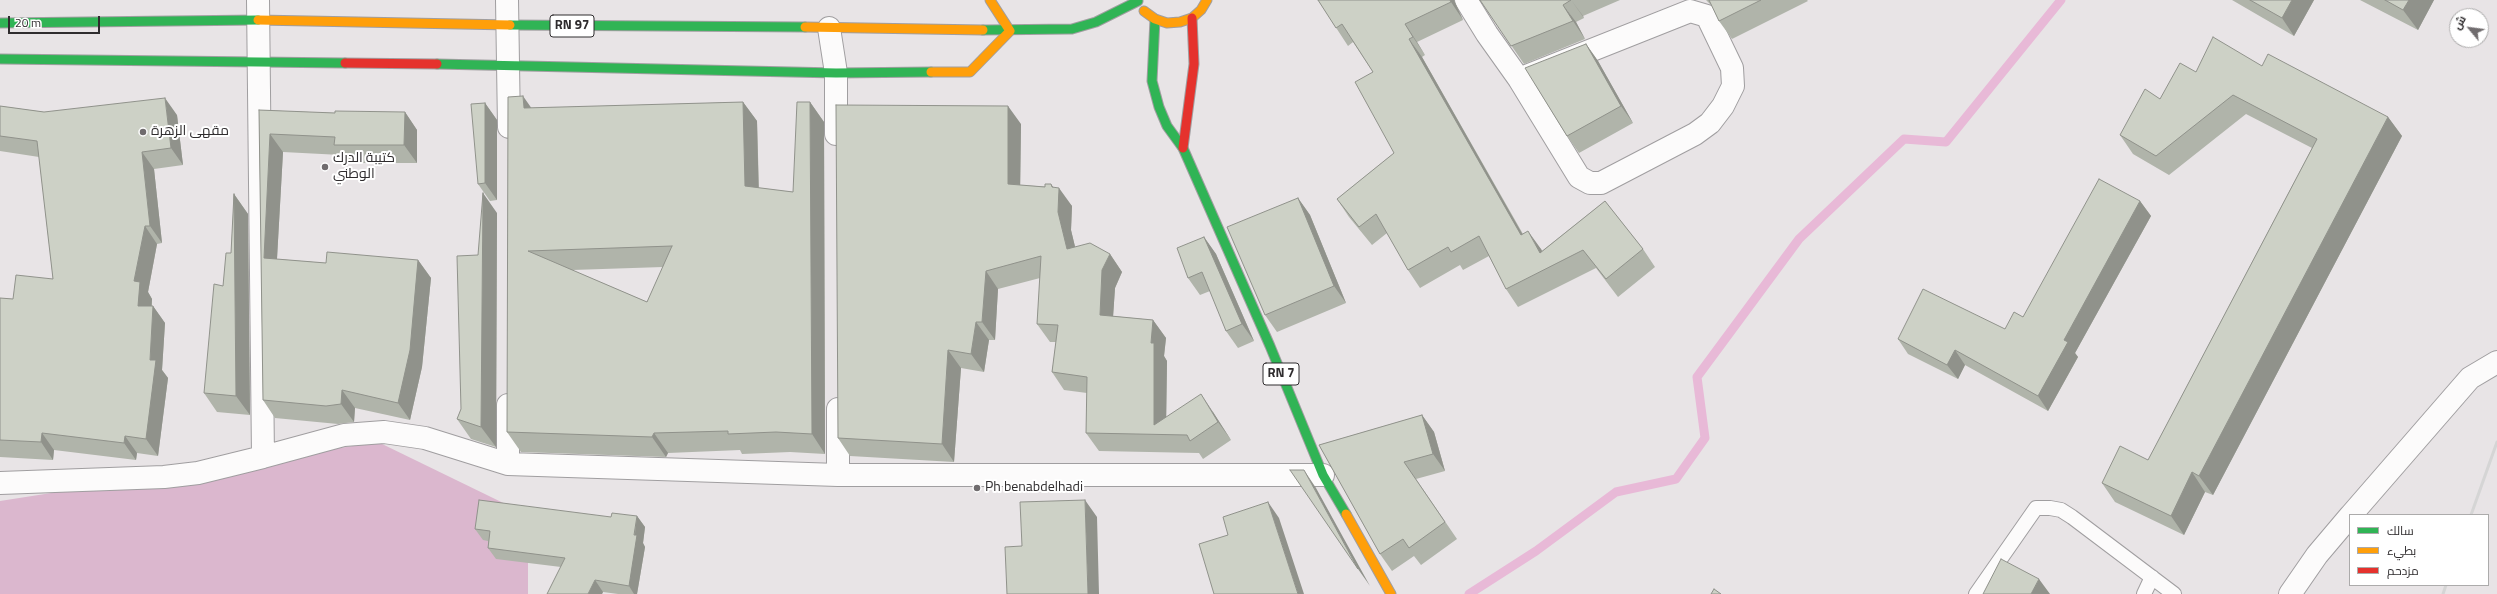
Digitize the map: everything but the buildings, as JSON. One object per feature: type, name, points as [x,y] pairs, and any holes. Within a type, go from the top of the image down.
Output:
[{"type":"main road","points":[[0,59],[510,65],[836,73],[970,72],[977,67],[1010,30],[990,0]]},
{"type":"main road","name":"RN 97","points":[[0,23],[258,10],[508,25],[1010,30],[1072,29],[1096,22],[1138,0]]},
{"type":"main road","points":[[1138,0],[1145,12],[1155,19],[1167,23],[1180,22],[1192,18],[1201,10],[1207,0]]},
{"type":"main road","points":[[1183,148],[1194,64],[1192,18]]},
{"type":"main road","name":"RN 7","points":[[1155,19],[1152,51],[1152,82],[1159,107],[1168,126],[1183,148],[1270,346],[1323,474],[1392,594]]},
{"type":"street","points":[[507,0],[510,65],[509,145]]},
{"type":"street","points":[[1466,0],[1487,34],[1519,79],[1579,177],[1590,183],[1601,184],[1695,134],[1710,123],[1724,106],[1733,86],[1732,68],[1707,16],[1690,11],[1519,79]]},
{"type":"street","points":[[258,10],[262,457]]},
{"type":"street","points":[[829,28],[836,73],[836,152]]},
{"type":"street","points":[[2353,514],[2470,378],[2497,362]]},
{"type":"street","points":[[508,384],[508,464]]},
{"type":"street","points":[[838,388],[838,475]]},
{"type":"street","points":[[0,483],[164,477],[198,473],[344,435],[384,432],[425,438],[508,464],[838,475],[1323,474]]},
{"type":"street","points":[[2290,594],[2317,555],[2349,518]]},
{"type":"lane","points":[[1976,594],[2036,508],[2062,510],[2174,594]]},
{"type":"lane","points":[[2144,594],[2152,576]]},
{"type":"shaded area","points":[[378,442],[528,515],[528,594],[0,594],[0,501]]},
{"type":"waterway","points":[[1469,594],[1536,551],[1616,492],[1676,479],[1705,438],[1697,377],[1799,239],[1904,139],[1946,142],[2061,0]]},
{"type":"railway","points":[[2471,514],[2497,442]]},
{"type":"railway","points":[[2443,594],[2446,586]]},
{"type":"traffic: fast","points":[[983,30],[1072,29],[1096,22],[1138,1]]},
{"type":"traffic: fast","points":[[1155,19],[1152,81],[1159,107],[1167,126],[1183,148],[1270,346],[1323,475],[1346,514]]},
{"type":"traffic: fast","points":[[0,23],[258,20]]},
{"type":"traffic: fast","points":[[510,25],[805,27]]},
{"type":"traffic: fast","points":[[0,59],[345,63]]},
{"type":"traffic: fast","points":[[437,64],[836,73],[931,72]]},
{"type":"traffic: slow","points":[[931,72],[970,72],[1010,31],[990,0]]},
{"type":"traffic: slow","points":[[1144,11],[1155,19],[1167,23],[1180,22],[1192,18],[1201,10],[1207,0]]},
{"type":"traffic: slow","points":[[258,20],[510,25]]},
{"type":"traffic: slow","points":[[805,27],[983,30]]},
{"type":"traffic: slow","points":[[1346,514],[1391,594]]},
{"type":"traffic: jam","points":[[1183,148],[1194,64],[1192,18]]},
{"type":"traffic: jam","points":[[345,63],[437,64]]},
{"type":"place","name":"مقهى الزهرة","points":[[143,132]]},
{"type":"place","name":"كتيبة الدرك الوطني","points":[[325,167]]},
{"type":"place","name":"Ph benabdelhadi","points":[[977,488]]}]
